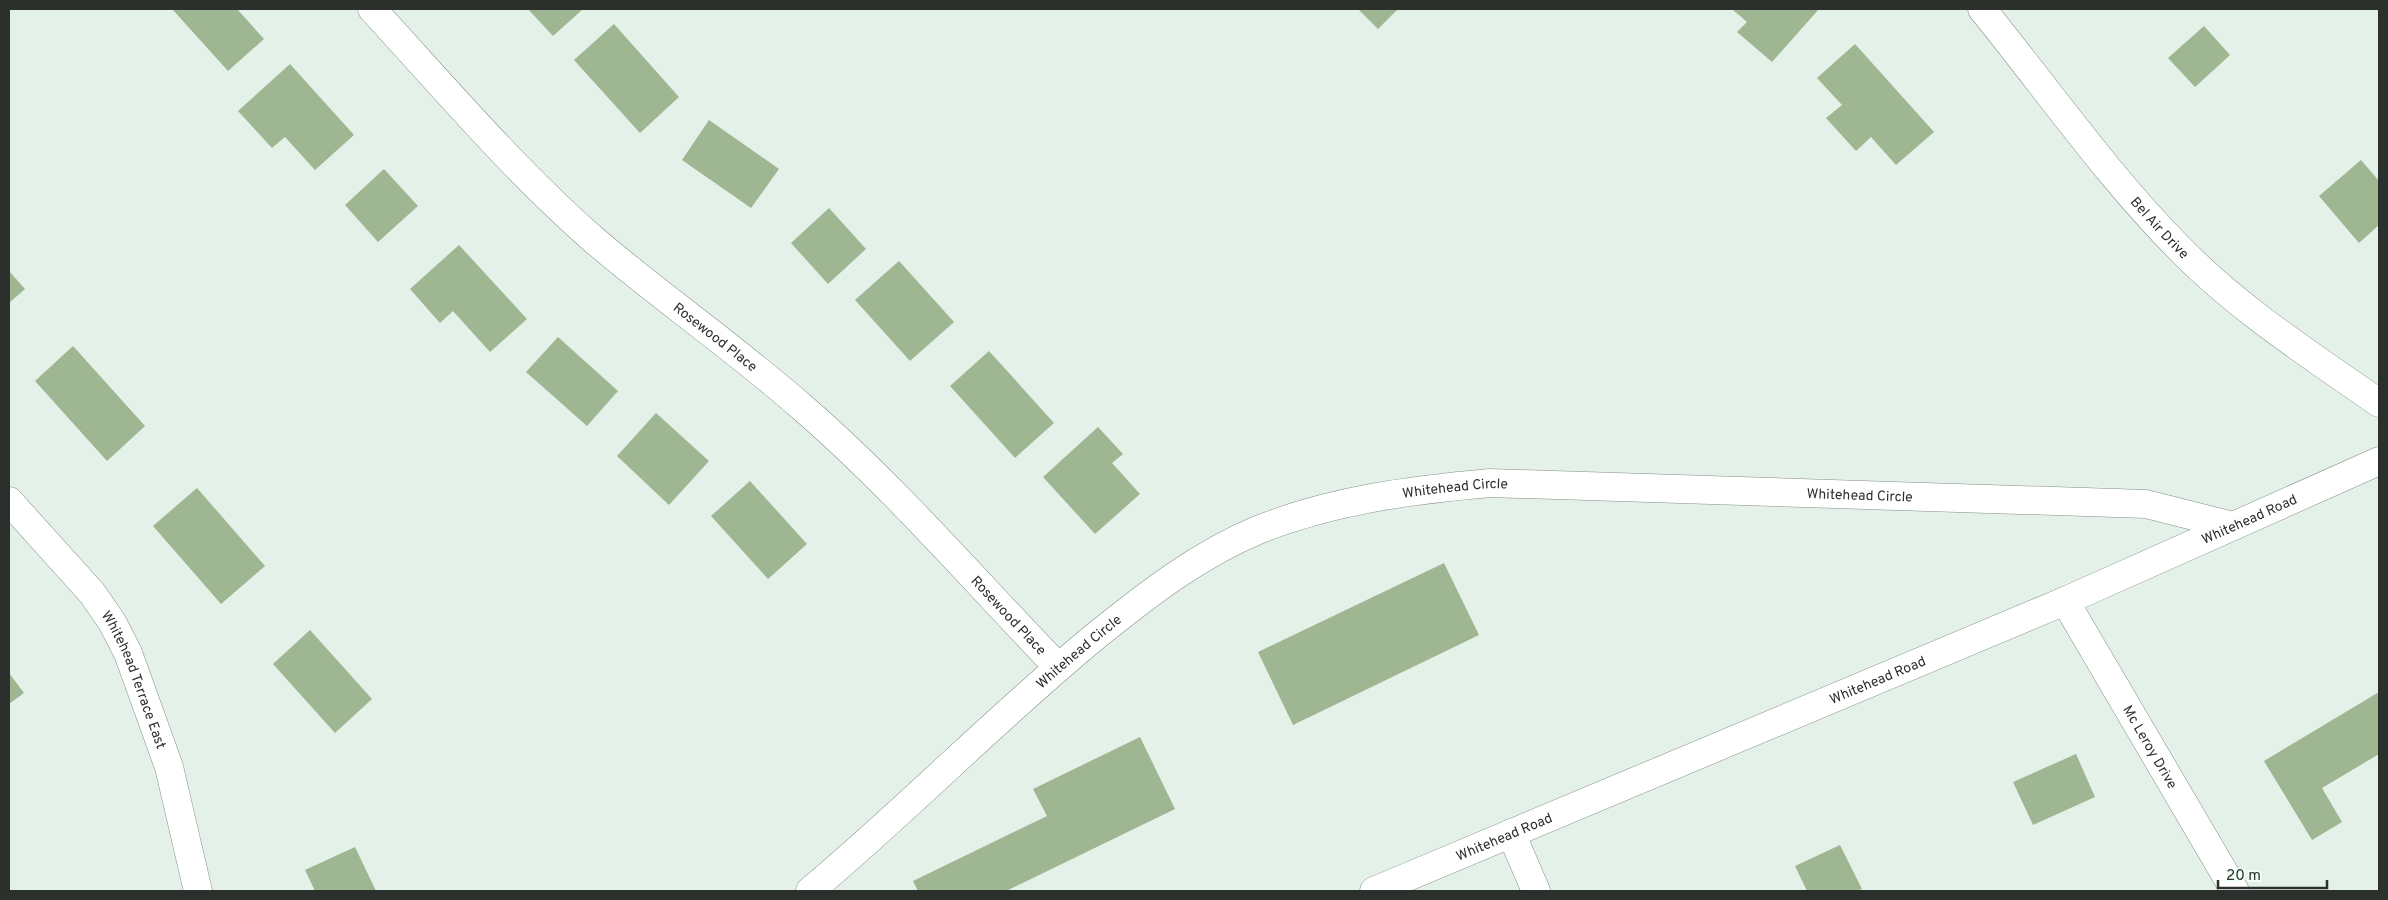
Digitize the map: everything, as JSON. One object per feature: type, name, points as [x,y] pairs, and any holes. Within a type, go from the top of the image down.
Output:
[{"type":"street","name":"Rosewood Place","points":[[372,9],[489,138],[543,191],[594,239],[802,407],[846,447],[1058,667]]},
{"type":"street","name":"Bel Air Drive","points":[[1982,9],[2096,155],[2182,252],[2218,286],[2259,318],[2379,403]]},
{"type":"street","name":"Whitehead Road","points":[[1374,891],[2065,601],[2379,461]]},
{"type":"street","name":"Whitehead Circle","points":[[810,891],[1058,667],[1152,591],[1202,558],[1258,530],[1315,510],[1427,488],[1490,483],[2146,504],[2233,526]]},
{"type":"street","name":"Whitehead Terrace East","points":[[9,501],[92,593],[112,622],[128,653],[169,767],[198,891]]},
{"type":"street","name":"Mc Leroy Drive","points":[[2065,601],[2235,891]]},
{"type":"street","points":[[1511,833],[1536,891]]},
{"type":"building","points":[[237,9],[264,39],[228,71],[173,10]]},
{"type":"building","points":[[528,9],[583,9],[553,36]]},
{"type":"building","points":[[1360,9],[1398,9],[1378,29]]},
{"type":"building","points":[[1732,9],[1819,9],[1772,62],[1737,32],[1747,22]]},
{"type":"building","points":[[614,24],[679,97],[640,133],[574,60]]},
{"type":"building","points":[[2204,26],[2230,55],[2195,87],[2168,58]]},
{"type":"building","points":[[1855,44],[1934,132],[1896,165],[1871,137],[1856,151],[1826,118],[1842,105],[1817,78]]},
{"type":"building","points":[[290,64],[354,135],[315,170],[285,137],[272,148],[238,111]]},
{"type":"building","points":[[709,120],[779,169],[751,208],[682,160]]},
{"type":"building","points":[[2361,160],[2379,181],[2379,225],[2359,243],[2319,196]]},
{"type":"building","points":[[384,169],[418,206],[378,242],[345,205]]},
{"type":"building","points":[[829,208],[866,249],[828,284],[791,243]]},
{"type":"building","points":[[459,245],[527,319],[490,352],[453,311],[440,323],[410,289]]},
{"type":"building","points":[[899,261],[954,322],[910,361],[855,300]]},
{"type":"building","points":[[9,271],[25,289],[9,303]]},
{"type":"building","points":[[558,337],[618,391],[587,426],[526,372]]},
{"type":"building","points":[[73,346],[145,426],[107,461],[35,381]]},
{"type":"building","points":[[989,351],[1054,423],[1015,458],[950,386]]},
{"type":"building","points":[[656,413],[709,461],[669,505],[617,456]]},
{"type":"building","points":[[1098,427],[1123,454],[1112,463],[1140,494],[1095,534],[1043,477]]},
{"type":"building","points":[[750,481],[807,544],[768,579],[711,516]]},
{"type":"building","points":[[197,488],[265,566],[221,604],[153,526]]},
{"type":"building","points":[[1444,563],[1479,635],[1293,725],[1258,652]]},
{"type":"building","points":[[310,630],[372,699],[335,733],[273,664]]},
{"type":"building","points":[[9,673],[24,693],[9,704]]},
{"type":"building","points":[[2379,692],[2379,754],[2322,788],[2342,822],[2312,840],[2264,761]]},
{"type":"building","points":[[1140,737],[1175,809],[1006,891],[918,891],[913,881],[1047,816],[1033,789]]},
{"type":"building","points":[[2076,754],[2095,797],[2033,825],[2013,782]]},
{"type":"building","points":[[1840,845],[1862,889],[1856,891],[1807,891],[1795,866]]},
{"type":"building","points":[[355,847],[376,891],[315,891],[305,870]]}]
